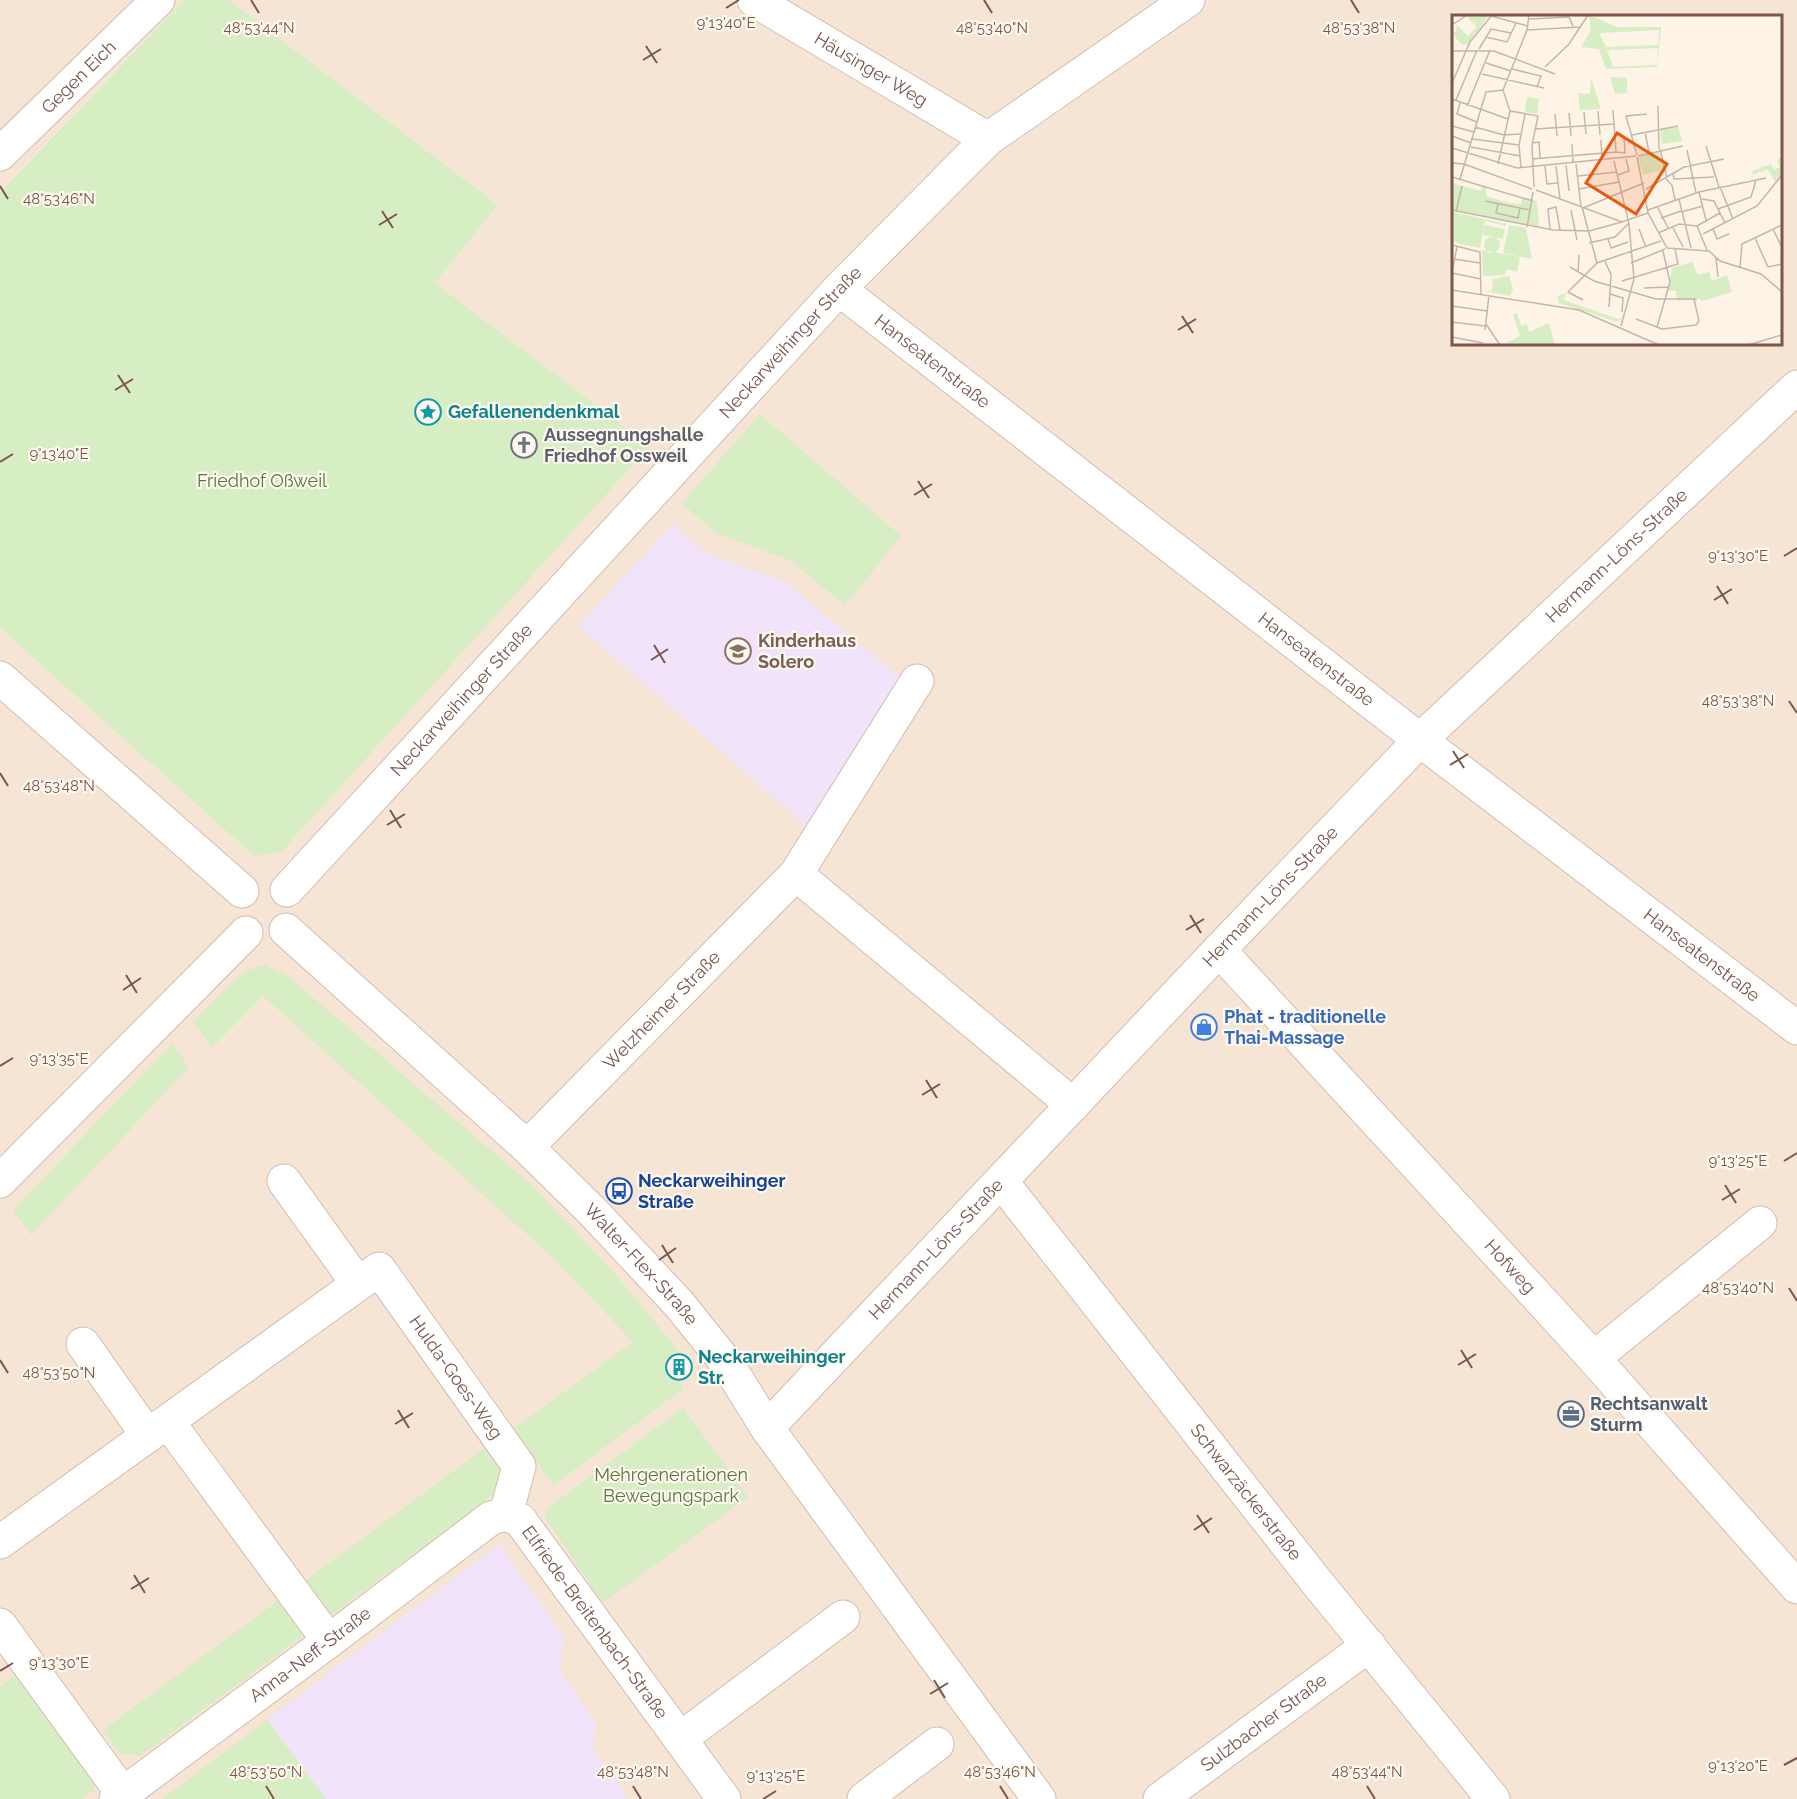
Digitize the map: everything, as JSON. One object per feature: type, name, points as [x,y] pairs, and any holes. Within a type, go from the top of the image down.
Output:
[{"type":"street","name":"Gegen Eich","points":[[6,135],[158,0]]},
{"type":"street","name":"Häusinger Weg","points":[[754,0],[988,139]]},
{"type":"street","name":"Neckarweihinger Straße","points":[[287,890],[839,289],[988,139],[1188,0]]},
{"type":"street","name":"Hanseatenstraße","points":[[839,289],[1420,741],[1797,1028]]},
{"type":"street","name":"Hermann-Löns-Straße","points":[[767,1428],[1420,741],[1797,387]]},
{"type":"street","points":[[0,678],[242,891]]},
{"type":"street","name":"Welzheimer Straße","points":[[527,1147],[795,874],[917,681]]},
{"type":"street","points":[[795,874],[1072,1105]]},
{"type":"street","points":[[260,880],[279,884],[287,890],[295,907],[294,917],[286,930],[275,938],[266,940],[257,939],[246,933],[237,918],[235,909],[242,891],[260,880]]},
{"type":"street","name":"Walter-Flex-Straße","points":[[286,930],[527,1147],[593,1212],[679,1304],[728,1365],[767,1428],[1039,1799]]},
{"type":"street","points":[[0,1181],[246,933]]},
{"type":"street","name":"Hofweg","points":[[1219,951],[1594,1358],[1797,1587]]},
{"type":"street","points":[[284,1181],[358,1284]]},
{"type":"street","name":"Schwarzäckerstraße","points":[[1001,1181],[1315,1580],[1493,1799]]},
{"type":"street","points":[[1594,1358],[1760,1223]]},
{"type":"street","name":"Hulda-Goes-Weg","points":[[0,1542],[379,1269],[519,1466],[506,1514]]},
{"type":"street","points":[[83,1344],[158,1429],[329,1641]]},
{"type":"street","name":"Anna-Neff-Straße","points":[[119,1796],[491,1518],[506,1514]]},
{"type":"street","name":"Elfriede-Breitenbach-Straße","points":[[506,1514],[520,1521],[724,1799]]},
{"type":"street","name":"Elfriede-Breitenbach-Straße","points":[[680,1739],[843,1617]]},
{"type":"street","points":[[0,1625],[119,1796]]},
{"type":"street","name":"Sulzbacher Straße","points":[[1160,1799],[1369,1645]]},
{"type":"street","points":[[864,1799],[937,1744]]},
{"type":"shaded area","points":[[0,0],[184,0],[0,191]]},
{"type":"shaded area","points":[[229,0],[1797,0],[1797,1799],[0,1799],[0,628],[254,856],[650,446],[435,283],[498,205]]},
{"type":"shaded area","name":"Kinderhaus Solero","points":[[673,524],[705,553],[784,581],[899,677],[806,826],[578,626]]},
{"type":"shaded area","points":[[499,1544],[564,1637],[559,1669],[596,1724],[593,1748],[629,1799],[326,1799],[267,1720]]},
{"type":"green space","name":"Friedhof Oßweil","points":[[184,0],[229,0],[498,205],[435,283],[650,446],[281,852],[254,856],[0,628],[0,192]]},
{"type":"green space","points":[[760,414],[900,535],[903,533],[845,606],[790,560],[715,533],[682,503]]},
{"type":"green space","points":[[265,965],[288,976],[534,1187],[615,1274],[678,1350],[664,1361],[684,1388],[554,1485],[513,1429],[633,1342],[553,1258],[263,996],[212,1048],[193,1021],[243,972]]},
{"type":"green space","points":[[172,1044],[189,1067],[31,1235],[13,1210]]},
{"type":"green space","name":"Mehrgenerationen Bewegungspark","points":[[683,1408],[748,1497],[603,1603],[544,1516],[548,1508]]},
{"type":"green space","points":[[489,1445],[502,1464],[499,1491],[140,1756],[119,1753],[103,1730]]},
{"type":"green space","points":[[19,1672],[96,1775],[93,1791],[81,1799],[0,1799],[0,1687]]},
{"type":"green space","points":[[267,1720],[326,1799],[162,1799]]},
{"type":"place","name":"Gefallenendenkmal","points":[[428,412]]},
{"type":"place","name":"Aussegnungshalle Friedhof Ossweil","points":[[524,445]]},
{"type":"place","name":"Kinderhaus Solero","points":[[738,651]]},
{"type":"place","name":"Phat - traditionelle Thai-Massage","points":[[1204,1027]]},
{"type":"place","name":"Neckarweihinger Straße","points":[[619,1191]]},
{"type":"place","name":"Neckarweihinger Str.","points":[[679,1367]]},
{"type":"place","name":"Rechtsanwalt Sturm","points":[[1571,1414]]}]
